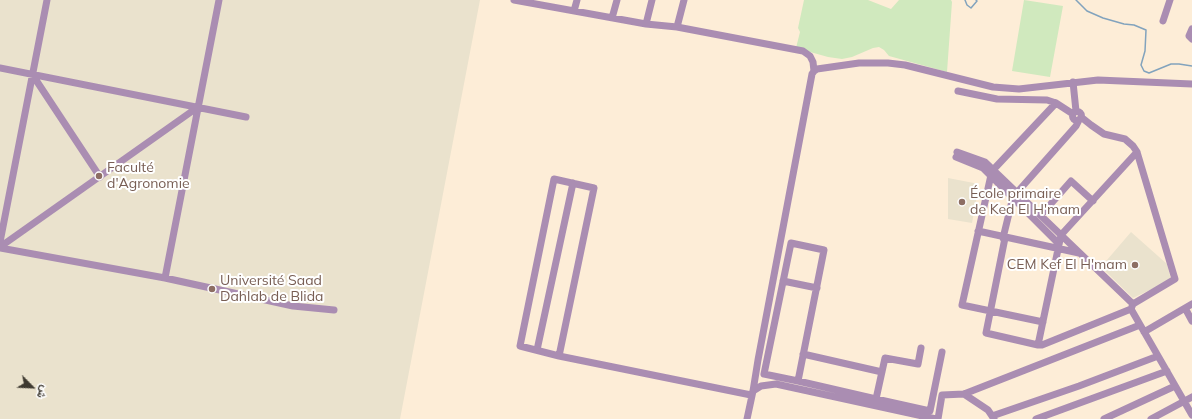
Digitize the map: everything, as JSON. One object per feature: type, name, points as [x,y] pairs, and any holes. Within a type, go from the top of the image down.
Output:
[{"type":"street","points":[[0,242],[47,0]]},
{"type":"street","points":[[165,278],[219,0]]},
{"type":"street","points":[[516,0],[646,24],[677,27],[803,51],[810,56],[813,62],[814,71],[812,74],[762,337],[759,382]]},
{"type":"street","points":[[574,11],[576,0]]},
{"type":"street","points":[[612,18],[617,0]]},
{"type":"street","points":[[646,24],[652,0]]},
{"type":"street","points":[[677,27],[684,0]]},
{"type":"street","points":[[1163,21],[1170,0]]},
{"type":"street","points":[[1192,29],[1189,36],[1192,39]]},
{"type":"street","points":[[814,71],[817,69],[859,63],[888,63],[905,65],[1000,88],[1019,89],[1073,82],[1106,80],[1192,84]]},
{"type":"street","points":[[0,68],[246,117]]},
{"type":"street","points":[[32,74],[100,177]]},
{"type":"street","points":[[1073,82],[1074,119],[1080,118],[1104,134],[1125,139],[1137,152],[1175,279],[1132,306],[1042,345],[986,334],[1004,238],[1015,194],[1076,126],[1080,118]]},
{"type":"street","points":[[958,92],[997,99],[1047,100],[1056,103],[1074,113]]},
{"type":"street","points":[[1043,322],[962,305],[992,173],[1056,103]]},
{"type":"street","points":[[0,248],[198,107]]},
{"type":"street","points":[[1038,345],[1061,235],[1137,152]]},
{"type":"street","points":[[956,155],[984,162],[992,173],[1041,215],[1132,306],[1144,332],[1192,415]]},
{"type":"street","points":[[559,356],[594,188],[554,180],[520,346],[559,356],[752,393]]},
{"type":"street","points":[[1041,215],[1071,181],[1093,201]]},
{"type":"street","points":[[537,350],[573,183]]},
{"type":"street","points":[[1015,194],[1059,246]]},
{"type":"street","points":[[978,231],[1004,238],[1059,246],[1080,254]]},
{"type":"street","points":[[747,419],[752,393],[764,374],[791,243],[824,250],[798,381]]},
{"type":"street","points":[[0,248],[165,278],[293,306],[334,310]]},
{"type":"street","points":[[783,281],[816,288]]},
{"type":"street","points":[[1144,332],[1192,304]]},
{"type":"street","points":[[1185,308],[1192,321]]},
{"type":"street","points":[[759,382],[776,384],[926,418],[937,419],[942,395],[964,394],[1140,324]]},
{"type":"street","points":[[876,399],[885,358],[918,364],[921,348]]},
{"type":"street","points":[[764,374],[930,411],[942,352]]},
{"type":"street","points":[[803,354],[882,372]]},
{"type":"street","points":[[964,394],[988,410],[993,418],[1158,356]]},
{"type":"street","points":[[1036,419],[1167,371]]},
{"type":"street","points":[[1104,419],[1176,386]]},
{"type":"street","points":[[1151,419],[1192,397]]},
{"type":"shaded area","name":"Université Saad Dahlab de Blida","points":[[0,0],[480,0],[400,419],[0,419]]},
{"type":"shaded area","name":"École primaire de Ked El H'mam","points":[[948,178],[979,184],[972,223],[948,219]]},
{"type":"shaded area","name":"CEM Kef El H'mam","points":[[1131,232],[1167,264],[1171,280],[1133,298],[1101,267]]},
{"type":"green space","points":[[804,0],[868,0],[891,9],[899,0],[951,0],[947,72],[889,56],[879,47],[842,59],[828,57],[796,48],[800,32],[798,28]]},
{"type":"green space","points":[[1024,0],[1063,6],[1050,77],[1012,71]]},
{"type":"waterway","points":[[965,0],[967,5],[971,8],[977,1],[976,0]]},
{"type":"waterway","points":[[1076,0],[1087,11],[1103,18],[1124,24],[1134,25],[1146,30],[1145,51],[1141,65],[1144,71],[1149,73],[1171,64],[1192,66]]},
{"type":"place","name":"Faculté d'Agronomie","points":[[99,176]]},
{"type":"place","name":"École primaire de Ked El H'mam","points":[[962,202]]},
{"type":"place","name":"CEM Kef El H'mam","points":[[1135,265]]},
{"type":"place","name":"Université Saad Dahlab de Blida","points":[[212,289]]}]
